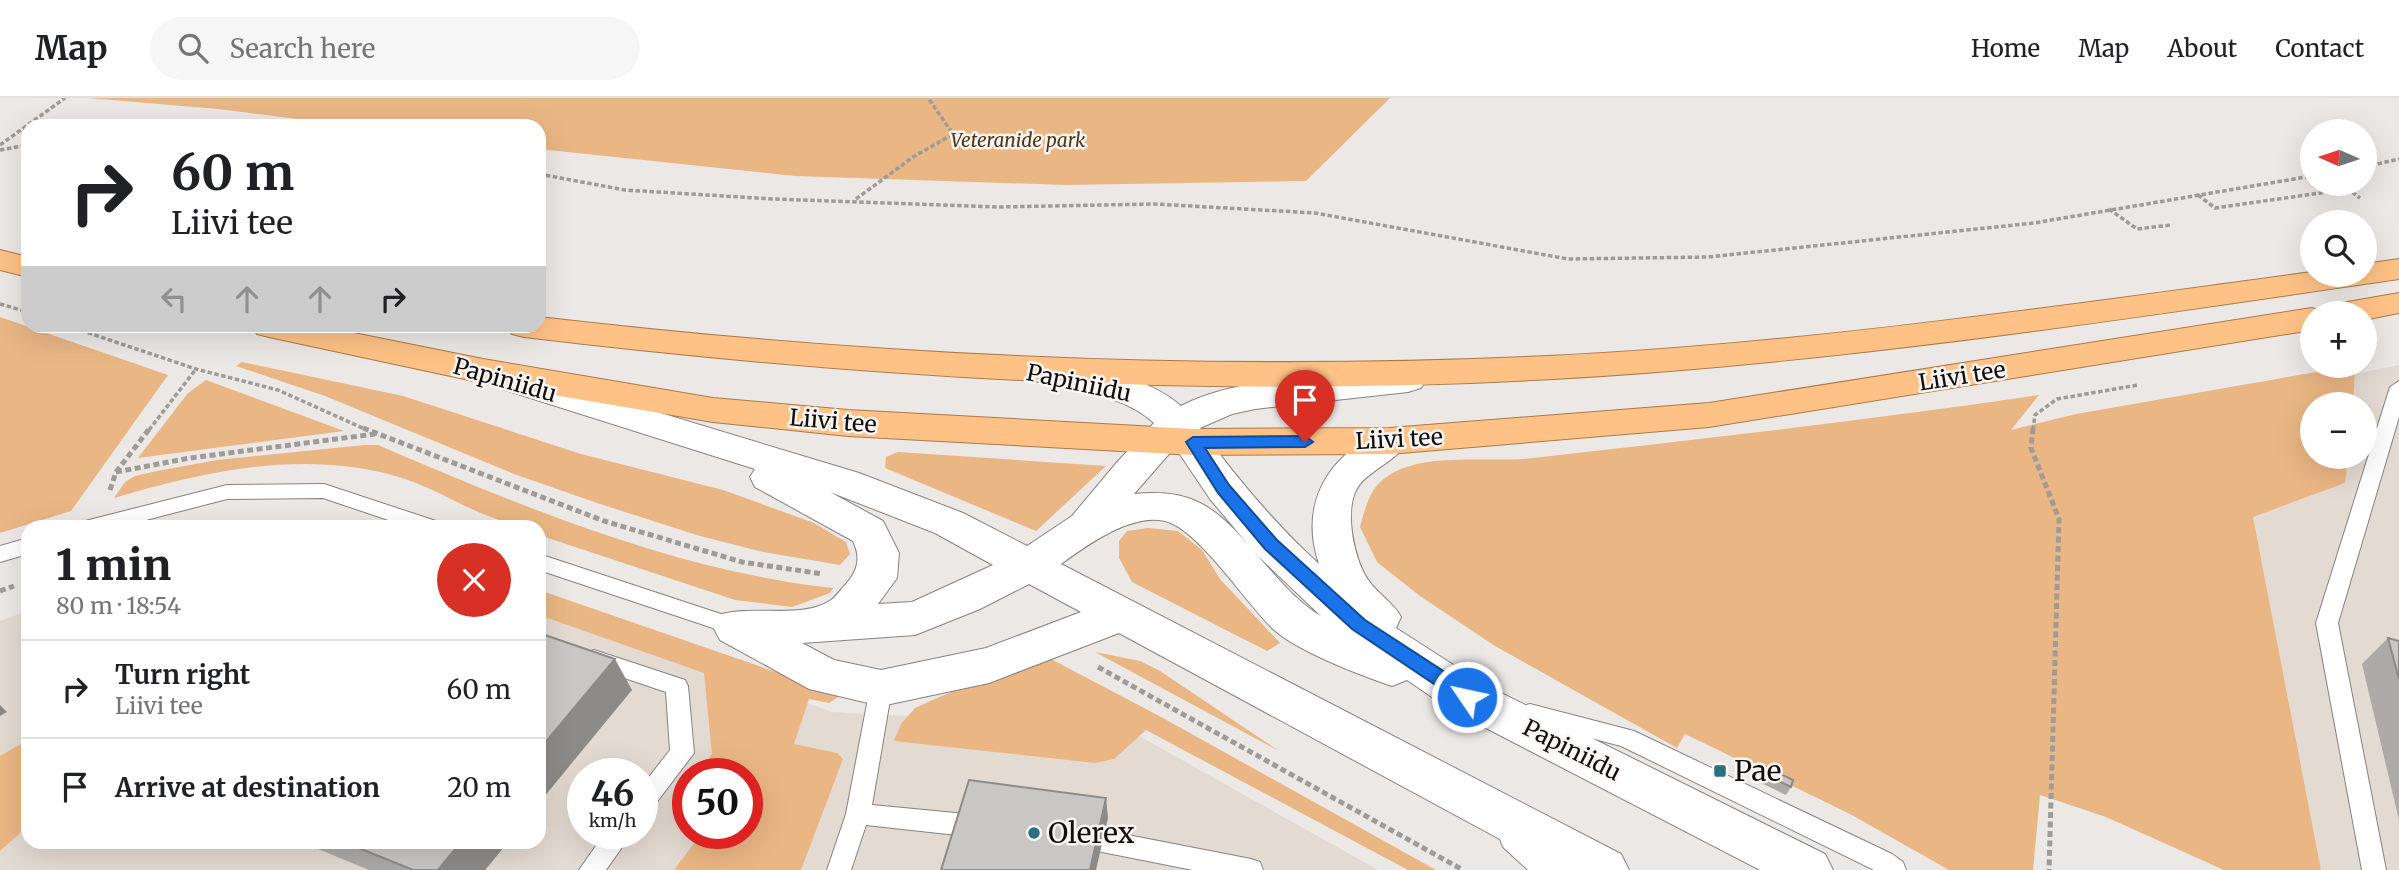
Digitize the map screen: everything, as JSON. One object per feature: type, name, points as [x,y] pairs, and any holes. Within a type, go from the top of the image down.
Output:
[{"type":"highway","points":[[0,258],[21,258]]},
{"type":"highway","points":[[0,258],[21,265]]},
{"type":"highway","name":"Liivi tee","points":[[2377,272],[2399,269]]},
{"type":"highway","name":"Liivi tee","points":[[1043,372],[1264,376],[1483,372],[1698,358],[1892,339],[2300,283]]},
{"type":"highway","points":[[2377,307],[2399,303]]},
{"type":"highway","name":"Liivi tee","points":[[483,371],[713,410],[848,423],[1389,441],[1709,415],[2300,321]]},
{"type":"highway","name":"Papiniidu","points":[[546,329],[794,355],[1043,372]]},
{"type":"highway","name":"Papiniidu","points":[[302,333],[483,371]]},
{"type":"main road","name":"Papiniidu","points":[[483,371],[845,483],[949,523],[1604,870]]},
{"type":"main road","name":"Papiniidu","points":[[1043,372],[1123,388],[1153,402],[1177,436],[1271,544],[1358,625],[1467,697],[1808,870]]},
{"type":"main road","points":[[734,626],[812,626],[915,618],[965,598],[1030,565],[1084,527],[1210,406],[1264,396],[1483,372]]},
{"type":"main road","points":[[702,440],[869,531],[879,553],[876,578],[846,612],[812,626]]},
{"type":"main road","points":[[1389,441],[1351,470],[1337,490],[1332,522],[1336,554],[1356,594],[1467,697]]},
{"type":"main road","points":[[1084,527],[1134,508],[1159,506],[1185,512],[1213,535],[1289,618],[1329,641],[1467,697]]},
{"type":"main road","points":[[734,626],[825,676],[881,688],[989,665],[1123,614]]},
{"type":"lane","points":[[2374,870],[2327,623],[2399,387]]},
{"type":"lane","points":[[114,520],[227,492],[324,491],[411,520]]},
{"type":"lane","points":[[0,554],[21,548]]},
{"type":"lane","points":[[546,564],[734,626]]},
{"type":"lane","points":[[577,653],[677,686],[682,753],[658,784]]},
{"type":"lane","points":[[839,870],[858,814],[881,688]]},
{"type":"lane","points":[[1467,697],[1626,738],[1883,862],[1894,870]]},
{"type":"lane","points":[[1464,796],[1545,870]]},
{"type":"lane","points":[[858,814],[966,825]]},
{"type":"lane","points":[[1102,841],[1251,870]]},
{"type":"lane","points":[[591,870],[607,849]]},
{"type":"path","points":[[38,119],[65,98]]},
{"type":"path","points":[[856,200],[913,157],[953,134],[928,98]]},
{"type":"path","points":[[0,148],[21,132]]},
{"type":"path","points":[[0,148],[21,146]]},
{"type":"path","points":[[2377,164],[2399,159]]},
{"type":"path","points":[[546,175],[625,190],[773,199],[998,207],[1155,204],[1315,213],[1568,259],[1708,257],[1871,241],[2034,222],[2300,178]]},
{"type":"path","points":[[2198,195],[2216,208],[2348,189],[2360,198]]},
{"type":"path","points":[[2109,209],[2137,229],[2171,225]]},
{"type":"path","points":[[0,304],[21,310]]},
{"type":"path","points":[[89,333],[196,369],[278,390],[376,434],[604,520],[743,562],[832,575]]},
{"type":"path","points":[[96,520],[116,472],[196,369]]},
{"type":"path","points":[[2049,870],[2059,519],[2031,448],[2035,415],[2056,399],[2151,383]]},
{"type":"path","points":[[116,472],[190,458],[376,434]]},
{"type":"path","points":[[1085,660],[1463,870]]},
{"type":"shaded area","points":[[2399,365],[2399,870],[2321,870],[2253,517],[2345,483],[2347,469],[2377,469],[2377,392],[2354,392],[2355,378],[2377,378],[2377,370]]},
{"type":"shaded area","points":[[21,614],[21,849],[546,849],[546,615],[710,668],[832,712],[1125,728],[1378,870],[0,870],[0,621]]},
{"type":"green space","name":"Veteranide park","points":[[88,98],[1390,98],[1306,181],[1067,185],[795,176],[546,150],[546,119],[297,119]]},
{"type":"green space","points":[[0,317],[21,324],[21,333],[46,333],[168,375],[71,511],[42,520],[21,520],[21,526],[0,533]]},
{"type":"green space","points":[[242,362],[403,396],[581,454],[723,490],[814,523],[846,542],[850,554],[840,565],[763,552],[700,536],[514,474],[325,396],[236,366]]},
{"type":"green space","points":[[2300,375],[2300,378],[2355,378],[2354,392],[2300,392],[2300,469],[2347,469],[2345,483],[2253,517],[2321,870],[2224,870],[2106,817],[2040,795],[2033,870],[1949,870],[1850,814],[1685,734],[1677,748],[1495,646],[1420,596],[1377,562],[1360,527],[1367,504],[1378,484],[1391,474],[1422,463],[1533,458],[1849,421],[2039,395],[2011,430],[2076,414]]},
{"type":"green space","points":[[206,380],[344,431],[138,458],[188,393]]},
{"type":"green space","points":[[378,445],[544,513],[658,552],[774,580],[833,588],[830,593],[792,607],[735,600],[546,537],[546,520],[500,520],[416,483],[363,469],[291,464],[255,467],[184,479],[114,498],[125,482],[135,476],[217,460]]},
{"type":"green space","points":[[898,452],[1106,466],[1036,531],[885,468],[886,457]]},
{"type":"green space","points":[[1148,528],[1178,531],[1202,550],[1220,579],[1280,643],[1267,651],[1132,582],[1119,558],[1119,541],[1127,531]]},
{"type":"green space","points":[[546,592],[831,691],[838,697],[829,703],[809,699],[794,744],[837,753],[843,759],[801,870],[674,870],[690,849],[763,849],[763,758],[709,758],[712,754],[704,673],[546,617]]},
{"type":"green space","points":[[1095,652],[1140,661],[1160,671],[1279,751]]},
{"type":"green space","points":[[1051,659],[1436,870],[1408,870],[1146,730],[1114,759],[1095,763],[894,741],[901,724],[915,708],[971,683]]},
{"type":"green space","points":[[21,744],[21,832],[0,851],[0,756]]},
{"type":"building","points":[[546,635],[615,659],[546,742]]},
{"type":"building","points":[[2388,638],[2399,641],[2399,679]]},
{"type":"building","points":[[1764,766],[1793,780],[1791,787],[1762,773]]},
{"type":"building","name":"Olerex","points":[[969,780],[1106,798],[1090,870],[941,870]]},
{"type":"building","points":[[361,849],[455,849],[438,870],[413,870]]},
{"type":"place","name":"Pae","points":[[1720,771]]},
{"type":"place","name":"Olerex","points":[[1034,833]]},
{"type":"route","points":[[1305,442],[1193,442],[1224,489],[1271,544],[1358,625],[1467,697]]}]
